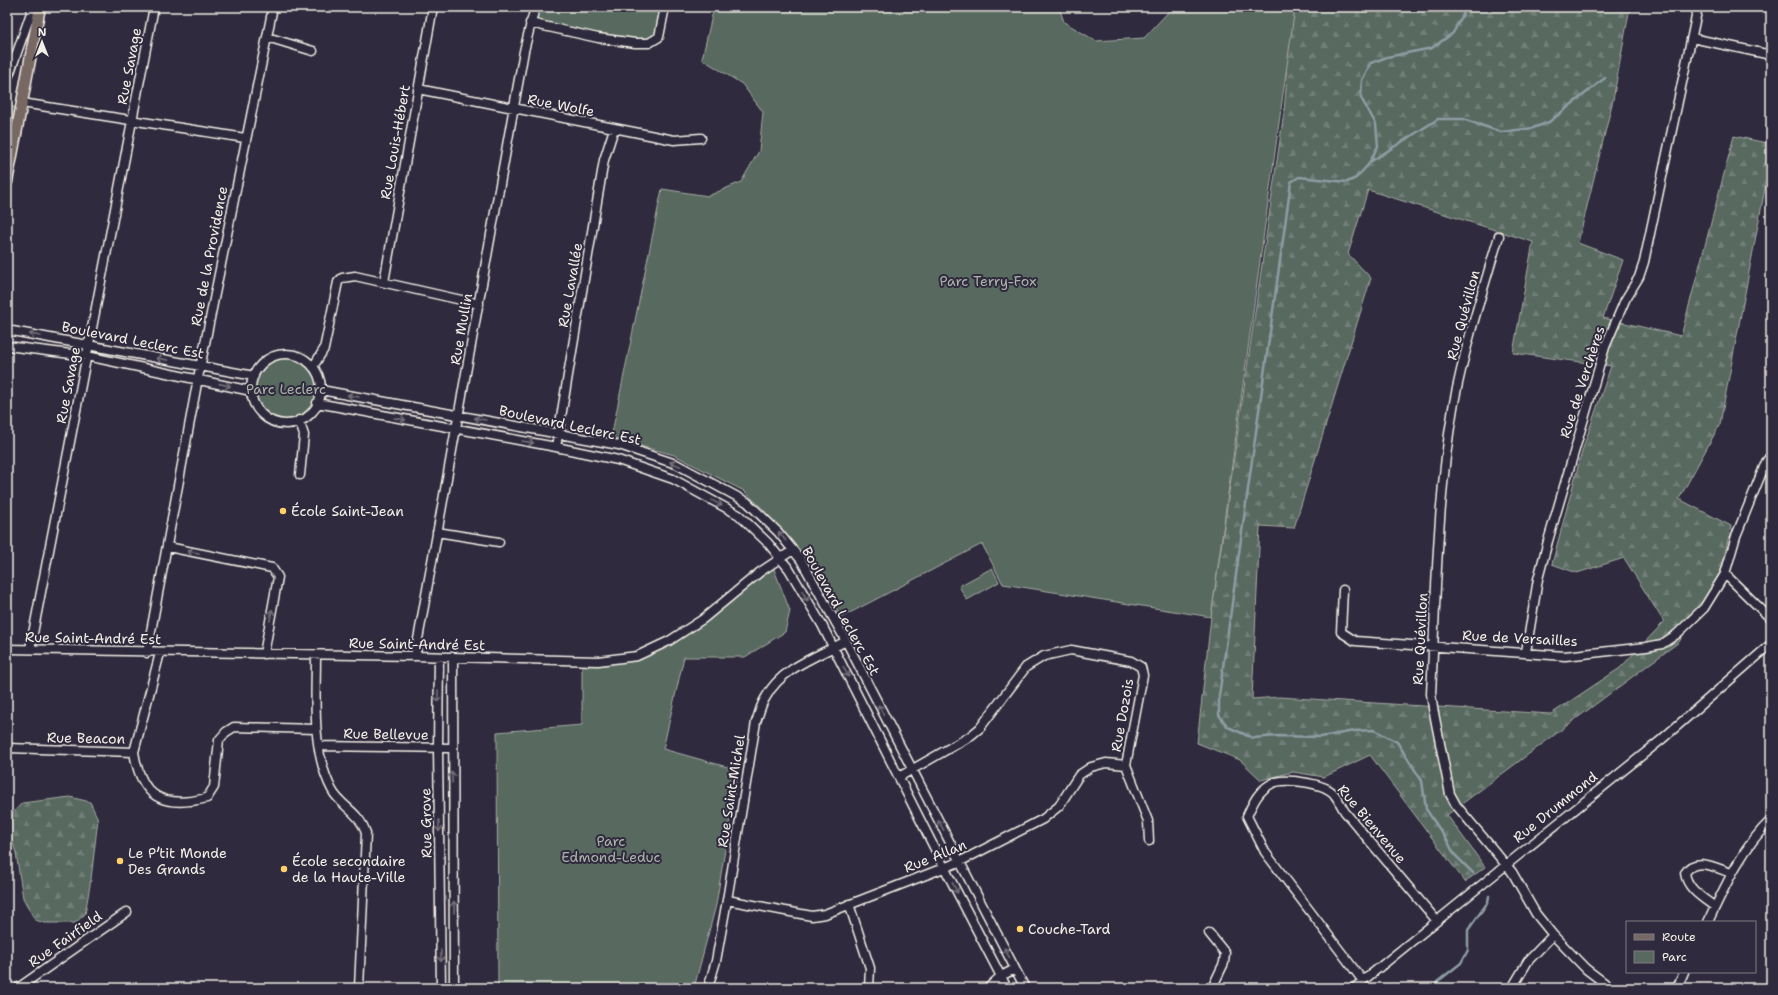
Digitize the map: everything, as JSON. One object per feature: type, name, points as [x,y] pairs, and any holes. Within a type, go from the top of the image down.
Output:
[{"type":"main road","points":[[7,182],[40,7]]},
{"type":"street","points":[[7,81],[33,7]]},
{"type":"street","name":"Rue Savage","points":[[30,649],[154,7]]},
{"type":"street","name":"Rue de la Providence","points":[[147,653],[168,547],[198,378],[245,138],[273,7]]},
{"type":"street","name":"Rue Louis-Hébert","points":[[384,282],[433,7]]},
{"type":"street","name":"Rue Mullin","points":[[415,656],[530,23],[535,7]]},
{"type":"street","points":[[530,23],[598,38],[649,43],[659,37],[665,7]]},
{"type":"street","name":"Rue de Verchères","points":[[1526,652],[1538,579],[1604,347],[1625,300],[1639,277],[1644,262],[1698,7]]},
{"type":"street","points":[[267,37],[313,51]]},
{"type":"street","points":[[1692,38],[1771,55]]},
{"type":"street","name":"Rue Wolfe","points":[[418,89],[674,140],[701,138]]},
{"type":"street","points":[[22,103],[245,138]]},
{"type":"street","name":"Rue Lavallée","points":[[556,447],[604,160],[614,129]]},
{"type":"street","name":"Rue Quévillon","points":[[1499,236],[1468,340],[1454,408],[1443,483],[1431,694],[1450,794],[1456,804],[1512,872],[1536,914],[1553,935],[1586,968],[1611,988]]},
{"type":"street","points":[[313,366],[324,349],[338,282],[342,278],[355,276],[479,304]]},
{"type":"street","name":"Boulevard Leclerc Est","points":[[7,330],[89,344],[254,376]]},
{"type":"street","name":"Boulevard Leclerc Est","points":[[7,346],[87,356],[198,378],[251,391]]},
{"type":"street","points":[[285,354],[295,355],[304,359],[313,366],[317,374],[321,390],[317,403],[312,411],[299,420],[286,423],[270,419],[257,408],[251,391],[254,376],[259,367],[269,358],[285,354]]},
{"type":"street","name":"Boulevard Leclerc Est","points":[[321,390],[619,445],[676,464],[746,502],[778,532],[801,560],[846,641],[1025,988]]},
{"type":"street","name":"Boulevard Leclerc Est","points":[[317,403],[556,447],[618,460],[673,479],[739,516],[768,543],[789,569],[834,648],[944,867],[1007,988]]},
{"type":"street","points":[[299,420],[304,435],[300,476]]},
{"type":"street","points":[[618,460],[619,445]]},
{"type":"street","name":"Rue de Versailles","points":[[1343,590],[1341,632],[1355,641],[1526,652],[1565,656],[1591,654],[1662,644],[1677,634],[1704,608],[1725,574],[1736,536],[1766,462],[1771,455]]},
{"type":"street","points":[[437,532],[499,542]]},
{"type":"street","points":[[168,547],[272,568],[278,577],[264,654]]},
{"type":"street","name":"Rue Saint-André Est","points":[[7,649],[147,653],[415,656],[598,662],[637,656],[669,641],[703,619],[760,572],[793,550]]},
{"type":"street","points":[[1725,574],[1771,619]]},
{"type":"street","name":"Rue Saint-Michel","points":[[708,988],[716,961],[756,722],[766,696],[779,679],[794,668],[846,641]]},
{"type":"street","name":"Rue Drummond","points":[[1354,988],[1661,740],[1771,644]]},
{"type":"street","name":"Rue Dozois","points":[[899,777],[969,737],[980,728],[1026,667],[1044,656],[1071,650],[1131,661],[1141,667],[1143,676],[1126,765],[1148,821],[1149,841]]},
{"type":"street","name":"Rue Beacon","points":[[7,748],[134,752],[160,653]]},
{"type":"street","points":[[316,655],[316,729],[325,776],[333,793],[362,822],[366,833],[359,988]]},
{"type":"street","name":"Rue Grove","points":[[439,657],[438,748],[441,988]]},
{"type":"street","name":"Rue Grove","points":[[453,658],[452,748],[454,988]]},
{"type":"street","points":[[134,752],[141,781],[152,795],[170,800],[194,801],[207,798],[214,787],[219,740],[226,732],[234,727],[250,726],[316,729]]},
{"type":"street","name":"Rue Bellevue","points":[[320,746],[452,748]]},
{"type":"street","name":"Rue Allan","points":[[727,900],[812,916],[825,914],[959,862],[1043,819],[1059,806],[1079,775],[1091,767],[1106,763],[1126,765]]},
{"type":"street","name":"Rue Bienvenue","points":[[1363,981],[1265,852],[1247,816],[1256,796],[1271,783],[1286,781],[1318,784],[1332,793],[1345,812],[1437,920]]},
{"type":"street","points":[[1708,921],[1731,873],[1763,828],[1771,820]]},
{"type":"street","points":[[1714,907],[1691,887],[1686,879],[1685,873],[1690,866],[1698,864],[1731,873]]},
{"type":"street","points":[[849,904],[870,968],[869,988]]},
{"type":"street","name":"Rue Fairfield","points":[[18,988],[127,912]]},
{"type":"street","points":[[1210,933],[1224,953],[1224,963],[1212,988]]},
{"type":"street","points":[[1512,988],[1528,960],[1553,935]]},
{"type":"street","points":[[988,988],[1001,976],[1015,969]]},
{"type":"street","points":[[1677,988],[1684,973]]},
{"type":"green space","points":[[533,7],[665,7],[654,44],[629,41],[532,20]]},
{"type":"green space","name":"Parc Terry-Fox","points":[[714,7],[1059,7],[1064,22],[1096,41],[1144,38],[1173,7],[1295,7],[1211,617],[1003,584],[982,544],[840,618],[824,579],[762,508],[744,491],[674,455],[611,438],[662,189],[708,196],[741,182],[759,151],[763,112],[742,84],[702,59]]},
{"type":"green space","points":[[1274,7],[1630,7],[1613,100],[1578,243],[1623,260],[1603,318],[1681,336],[1734,136],[1771,144],[1771,157],[1720,424],[1679,499],[1731,526],[1721,571],[1679,642],[1447,815],[1485,867],[1465,882],[1370,755],[1324,777],[1293,772],[1261,780],[1240,760],[1197,743],[1211,617],[1284,112],[1287,75],[1272,31]],"holes":[[[1368,190],[1533,242],[1513,353],[1611,366],[1583,448],[1552,564],[1577,573],[1624,558],[1664,622],[1620,668],[1551,714],[1279,697],[1252,699],[1260,526],[1294,528],[1371,278],[1348,254]]]},
{"type":"green space","points":[[7,106],[21,108],[7,178]]},
{"type":"green space","name":"Parc Leclerc","points":[[286,354],[305,360],[315,370],[321,389],[315,408],[305,418],[286,424],[267,418],[257,408],[251,389],[257,370],[267,360]]},
{"type":"green space","name":"Parc Edmond-Leduc","points":[[772,564],[790,611],[785,632],[745,657],[684,657],[663,749],[738,770],[716,905],[694,988],[498,988],[497,732],[582,725],[582,661],[637,656],[669,641]]},
{"type":"green space","points":[[992,568],[999,582],[967,600],[959,586]]},
{"type":"green space","points":[[70,797],[90,802],[98,819],[85,914],[75,923],[45,923],[35,920],[23,898],[16,853],[9,830],[12,814],[22,803]]},
{"type":"waterway","points":[[1467,7],[1453,33],[1432,48],[1387,57],[1371,63],[1362,80],[1361,98],[1376,124],[1378,146],[1368,165],[1356,178],[1347,182],[1299,177],[1291,182],[1219,696],[1219,715],[1228,727],[1253,738],[1278,736],[1321,737],[1354,731],[1374,730],[1397,742],[1422,781],[1426,809],[1448,842],[1454,854],[1473,873]]},
{"type":"waterway","points":[[1370,162],[1438,119],[1463,119],[1501,132],[1533,128],[1549,122],[1605,78]]},
{"type":"waterway","points":[[1434,988],[1437,982],[1461,963],[1468,950],[1468,930],[1488,902],[1489,896]]},
{"type":"place","name":"École Saint-Jean","points":[[283,511]]},
{"type":"place","name":"Le P’tit Monde Des Grands","points":[[120,861]]},
{"type":"place","name":"École secondaire de la Haute-Ville","points":[[284,869]]},
{"type":"place","name":"Couche-Tard","points":[[1020,929]]}]
